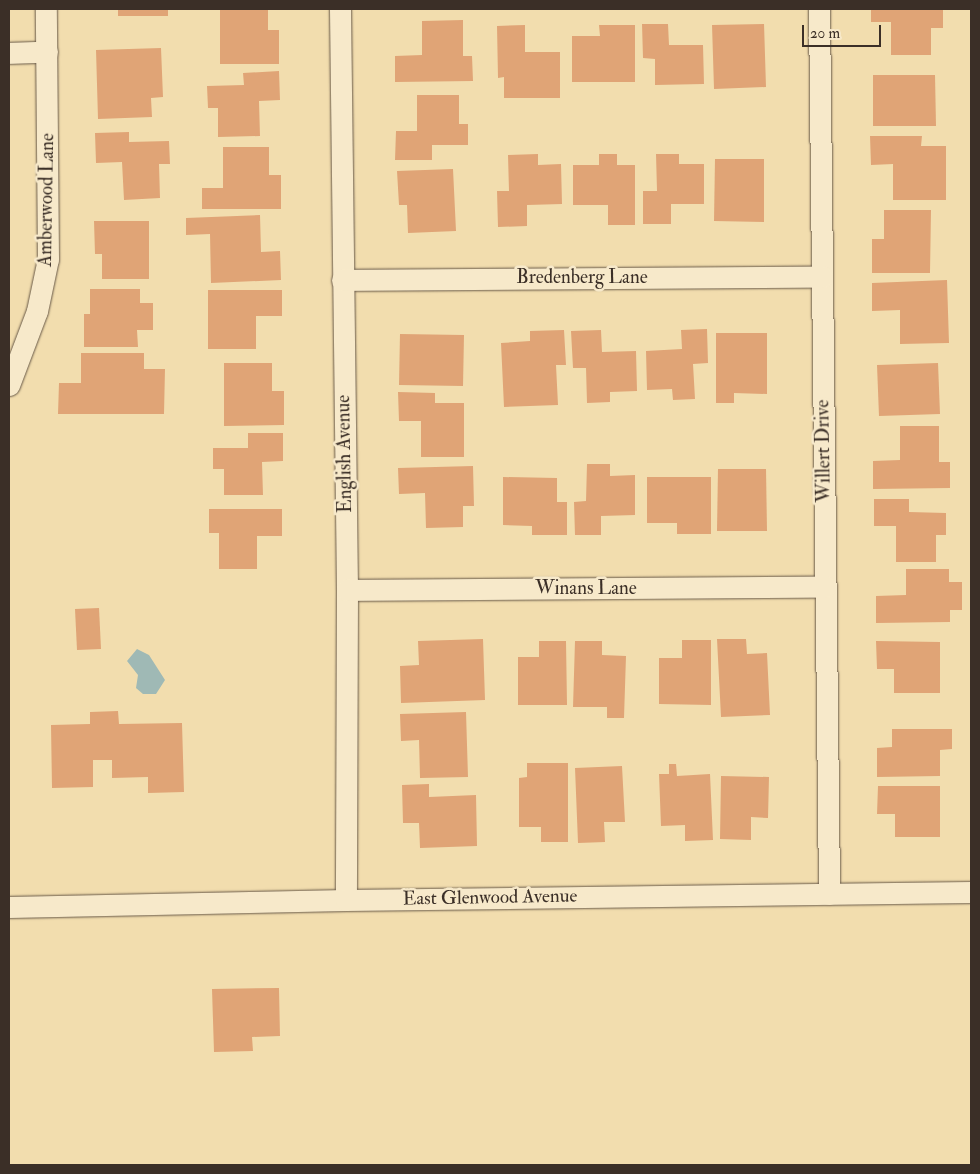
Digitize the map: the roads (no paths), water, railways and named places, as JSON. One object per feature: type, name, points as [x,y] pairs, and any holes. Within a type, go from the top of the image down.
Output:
[{"type":"street","name":"Amberwood Lane","points":[[9,385],[37,311],[48,259],[46,9]]},
{"type":"street","name":"English Avenue","points":[[340,9],[347,590],[346,900]]},
{"type":"street","name":"Willert Drive","points":[[819,9],[829,894]]},
{"type":"street","points":[[9,53],[47,52]]},
{"type":"street","name":"Bredenberg Lane","points":[[342,280],[822,277]]},
{"type":"street","name":"Winans Lane","points":[[347,590],[825,587]]},
{"type":"street","name":"East Glenwood Avenue","points":[[9,907],[346,900],[971,892]]},
{"type":"water","points":[[137,649],[149,655],[165,680],[156,694],[143,694],[136,688],[138,675],[127,661]]}]
